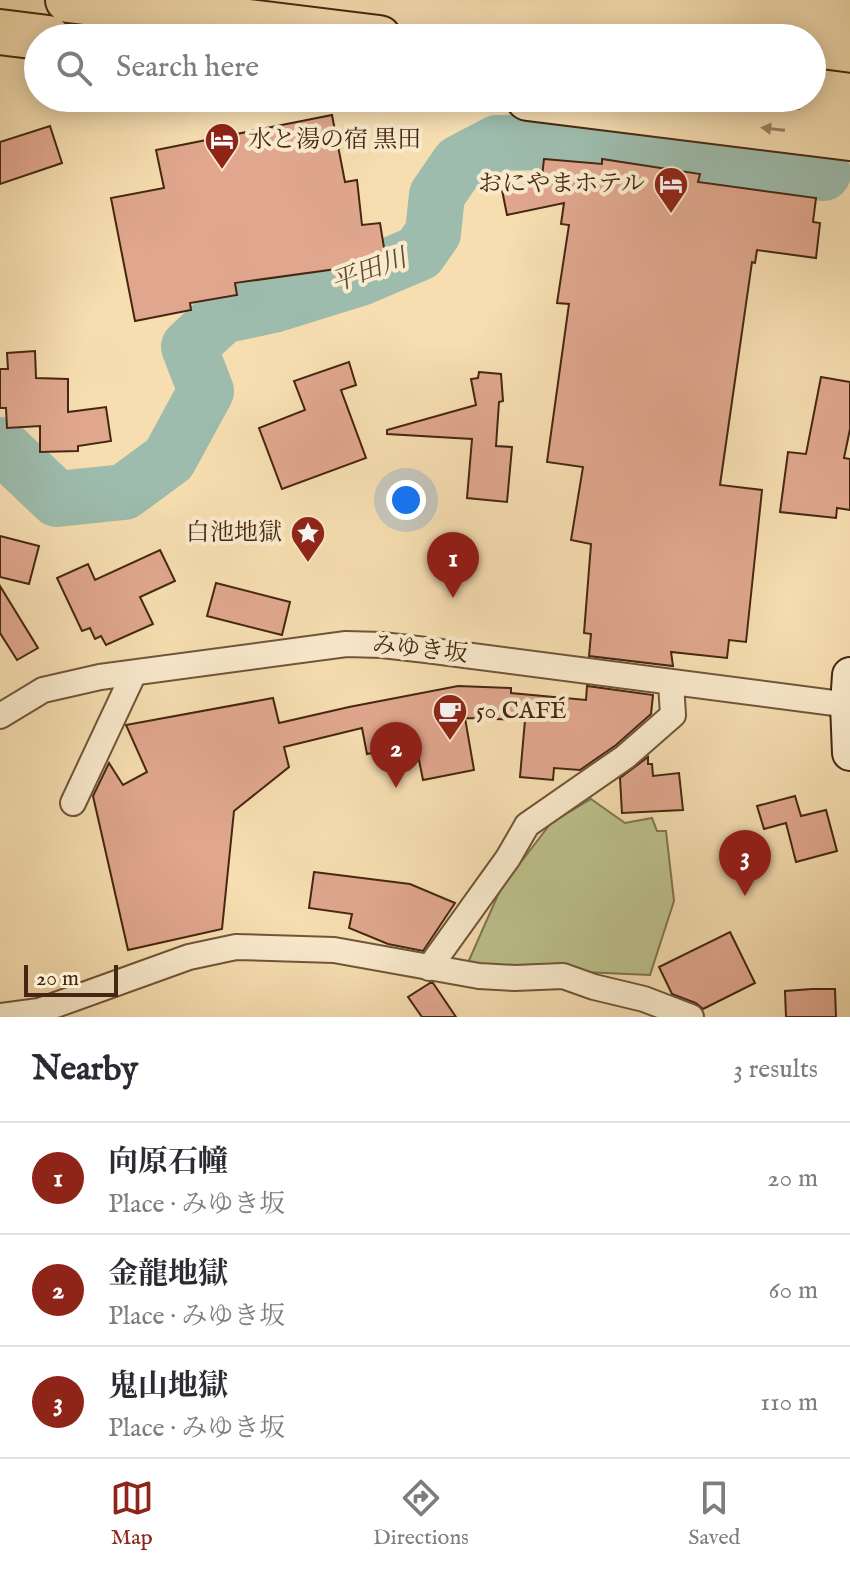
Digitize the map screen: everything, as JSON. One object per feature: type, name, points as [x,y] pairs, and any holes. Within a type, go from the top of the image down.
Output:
[{"type":"highway","points":[[68,0],[264,24]]},
{"type":"highway","points":[[0,32],[24,35]]},
{"type":"highway","points":[[826,93],[850,96]]},
{"type":"highway","points":[[641,112],[850,138]]},
{"type":"street","name":"みゆき坂","points":[[0,716],[43,690],[100,677],[346,644],[382,645],[671,683],[849,695]]},
{"type":"street","points":[[73,803],[134,673]]},
{"type":"street","points":[[429,968],[508,858],[527,825],[625,757],[673,715],[671,683]]},
{"type":"street","points":[[849,695],[850,753]]},
{"type":"street","points":[[0,1016],[39,1011],[189,957],[236,947],[334,950],[479,976],[563,976],[644,999],[691,1017]]},
{"type":"green space","points":[[591,799],[625,823],[652,818],[657,831],[666,831],[674,901],[650,975],[466,967],[501,888],[551,823]]},
{"type":"building","points":[[332,115],[345,182],[357,180],[362,225],[380,223],[385,254],[372,256],[373,264],[235,283],[237,295],[190,303],[191,310],[135,321],[111,198],[164,188],[156,150]]},
{"type":"building","points":[[50,126],[62,163],[0,184],[0,142]]},
{"type":"building","points":[[544,159],[602,164],[602,159],[700,174],[698,182],[816,198],[813,222],[820,223],[816,258],[757,250],[755,263],[752,262],[720,485],[762,490],[746,642],[729,640],[727,658],[671,652],[673,666],[589,656],[591,634],[584,633],[591,544],[571,540],[583,467],[547,462],[569,304],[557,303],[569,225],[561,224],[564,203],[507,215],[502,190],[535,183],[534,179],[542,177]]},
{"type":"building","points":[[35,351],[36,378],[68,379],[68,412],[106,407],[111,441],[78,446],[78,451],[40,452],[40,426],[7,428],[6,408],[0,408],[0,369],[8,369],[7,353]]},
{"type":"building","points":[[349,362],[356,385],[341,390],[366,458],[282,489],[259,428],[305,410],[294,381]]},
{"type":"building","points":[[479,372],[501,374],[503,401],[499,402],[496,446],[512,447],[507,502],[467,498],[472,439],[387,434],[387,430],[476,405],[471,379],[478,378]]},
{"type":"building","points":[[821,377],[850,382],[850,429],[844,458],[850,459],[850,510],[837,508],[836,518],[780,512],[788,452],[806,454]]},
{"type":"building","points":[[0,536],[39,546],[29,584],[0,577]]},
{"type":"building","points":[[160,550],[175,581],[140,597],[153,624],[106,645],[101,636],[95,639],[90,628],[82,631],[57,578],[88,564],[95,580]]},
{"type":"building","points":[[216,583],[290,602],[282,635],[207,616]]},
{"type":"building","points":[[0,586],[38,648],[17,660],[0,633]]},
{"type":"building","points":[[458,686],[511,688],[511,693],[586,700],[587,686],[653,695],[651,714],[616,745],[580,770],[554,768],[553,780],[520,777],[525,720],[465,718],[474,770],[423,780],[418,755],[379,762],[377,752],[367,754],[362,728],[284,747],[289,767],[234,811],[222,929],[128,950],[93,796],[109,763],[123,785],[147,772],[126,725],[273,698],[279,723]]},
{"type":"building","points":[[648,757],[653,776],[679,773],[683,810],[622,813],[620,778]]},
{"type":"building","points":[[795,796],[801,816],[826,810],[837,851],[796,862],[786,823],[764,829],[757,806]]},
{"type":"building","points":[[314,872],[410,884],[455,903],[423,951],[388,944],[349,928],[352,914],[309,908]]},
{"type":"building","points":[[730,932],[755,983],[703,1009],[672,994],[659,967]]},
{"type":"building","points":[[430,983],[456,1017],[422,1017],[408,997]]},
{"type":"building","points":[[835,989],[836,1017],[786,1017],[785,991]]},
{"type":"waterway","name":"平田川","points":[[0,445],[57,499],[124,492],[169,459],[206,391],[189,347],[222,316],[273,305],[360,278],[419,253],[433,233],[437,195],[459,163],[497,143],[547,142],[823,173]]},
{"type":"place","name":"水と湯の宿 黒田","points":[[222,171]]},
{"type":"place","name":"おにやまホテル","points":[[671,215]]},
{"type":"place","name":"白池地獄","points":[[308,564]]},
{"type":"place","name":"向原石幢","points":[[453,598]]},
{"type":"place","name":"50 CAFÉ","points":[[450,742]]},
{"type":"place","name":"金龍地獄","points":[[396,788]]},
{"type":"place","name":"鬼山地獄","points":[[745,896]]}]
